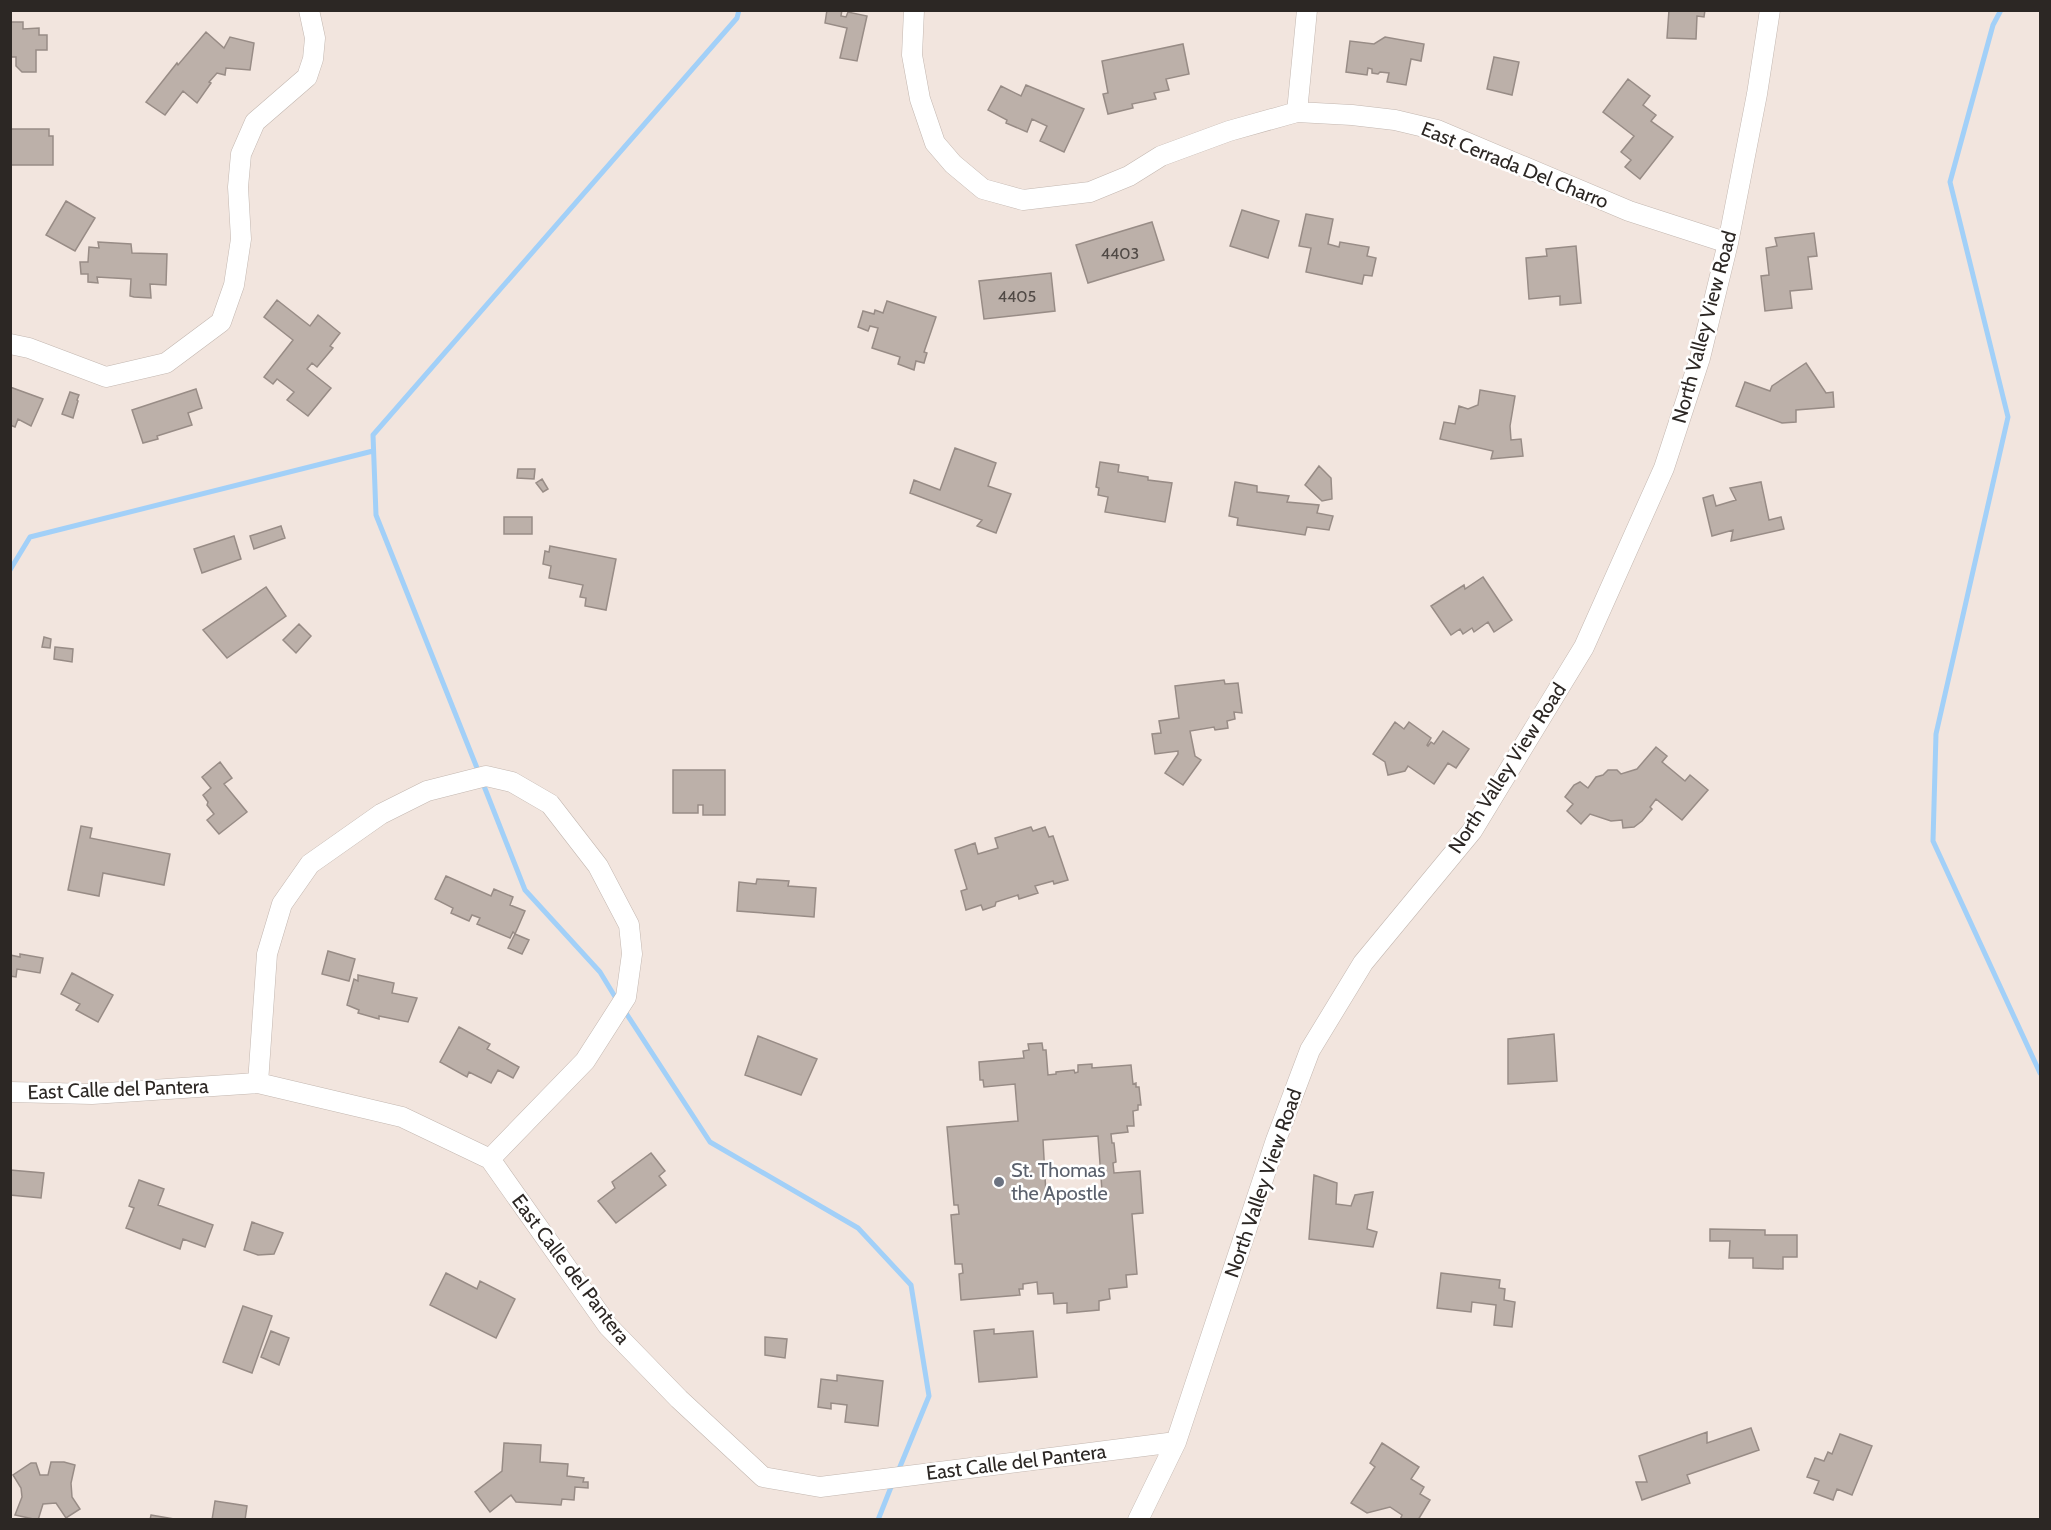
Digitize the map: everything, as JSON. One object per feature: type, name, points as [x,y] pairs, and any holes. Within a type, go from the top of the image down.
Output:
[{"type":"street","points":[[10,344],[29,348],[106,377],[166,363],[221,322],[234,285],[241,239],[238,187],[241,154],[255,122],[307,77],[313,59],[315,39],[309,10]]},
{"type":"street","points":[[914,10],[912,55],[920,99],[934,143],[953,164],[983,189],[1023,200],[1090,192],[1129,176],[1161,156],[1230,131],[1297,112],[1307,10]]},
{"type":"street","name":"North Valley View Road","points":[[1138,1520],[1176,1442],[1276,1140],[1310,1050],[1363,963],[1472,831],[1584,647],[1664,468],[1700,358],[1728,243],[1757,94],[1770,10]]},
{"type":"street","name":"East Cerrada Del Charro","points":[[1297,112],[1395,120],[1437,130],[1629,211],[1728,243]]},
{"type":"street","points":[[258,1083],[267,954],[282,903],[310,864],[381,814],[427,791],[486,776],[512,782],[550,804],[598,866],[629,925],[632,954],[626,997],[585,1061],[490,1159]]},
{"type":"street","name":"East Calle del Pantera","points":[[10,1092],[92,1094],[258,1083],[402,1117],[490,1159],[608,1326],[679,1400],[763,1477],[820,1487],[1176,1442]]},
{"type":"building","points":[[827,10],[842,10],[841,16],[846,17],[848,12],[867,16],[857,61],[840,58],[847,28],[825,23]]},
{"type":"building","points":[[1669,10],[1705,10],[1704,17],[1697,16],[1696,39],[1667,38]]},
{"type":"building","points":[[10,22],[23,22],[23,29],[39,28],[39,35],[47,35],[47,50],[36,50],[36,72],[22,72],[16,66],[16,57],[10,57]]},
{"type":"building","points":[[206,32],[224,48],[230,37],[254,43],[250,70],[226,68],[225,75],[217,73],[209,82],[211,83],[197,103],[183,91],[165,115],[146,102],[177,63],[178,65]]},
{"type":"building","points":[[1385,37],[1424,44],[1421,61],[1411,59],[1406,85],[1387,82],[1389,73],[1372,73],[1372,69],[1368,68],[1367,75],[1346,72],[1350,41],[1374,44]]},
{"type":"building","points":[[1183,44],[1189,74],[1166,79],[1169,90],[1154,93],[1156,99],[1132,104],[1133,108],[1108,114],[1103,94],[1108,93],[1102,61]]},
{"type":"building","points":[[1494,57],[1519,62],[1512,95],[1487,89]]},
{"type":"building","points":[[1628,79],[1650,96],[1643,105],[1656,115],[1651,121],[1673,137],[1640,179],[1625,167],[1631,160],[1621,152],[1634,136],[1603,112]]},
{"type":"building","points":[[1026,85],[1084,109],[1064,152],[1040,141],[1047,126],[1032,119],[1027,132],[1006,123],[1007,120],[988,110],[1001,86],[1021,96]]},
{"type":"building","points":[[10,129],[49,129],[49,136],[53,136],[53,165],[10,165]]},
{"type":"building","points":[[66,201],[95,218],[75,251],[46,235]]},
{"type":"building","points":[[1242,210],[1279,221],[1268,258],[1230,246]]},
{"type":"building","points":[[1306,214],[1333,219],[1328,244],[1339,247],[1340,242],[1369,247],[1367,256],[1376,258],[1372,276],[1364,275],[1362,284],[1306,272],[1311,248],[1299,246]]},
{"type":"building","points":[[1152,222],[1164,260],[1088,283],[1076,245]]},
{"type":"building","points":[[1814,233],[1817,256],[1808,257],[1812,289],[1790,291],[1792,308],[1765,311],[1761,276],[1769,275],[1766,248],[1777,246],[1775,238]]},
{"type":"building","points":[[98,242],[131,244],[132,253],[167,254],[166,285],[150,284],[151,298],[130,296],[131,279],[97,277],[98,283],[88,282],[88,274],[81,274],[80,262],[88,262],[89,247],[99,248]]},
{"type":"building","points":[[1576,246],[1581,303],[1560,305],[1560,296],[1529,299],[1526,258],[1547,256],[1546,249]]},
{"type":"building","points":[[1051,273],[1055,311],[984,319],[979,281]]},
{"type":"building","points":[[277,300],[310,326],[318,315],[340,333],[330,346],[333,348],[317,367],[312,363],[307,369],[331,388],[308,416],[287,400],[294,392],[277,379],[273,384],[264,377],[293,340],[264,317]]},
{"type":"building","points":[[887,301],[936,317],[924,352],[927,353],[924,363],[916,361],[914,370],[898,364],[900,357],[872,348],[878,328],[870,326],[868,331],[858,327],[863,311],[874,314],[875,310],[883,313]]},
{"type":"building","points":[[1806,363],[1826,393],[1833,392],[1834,407],[1796,410],[1796,422],[1782,423],[1736,406],[1745,382],[1770,391],[1772,386]]},
{"type":"building","points":[[10,387],[43,399],[31,426],[18,419],[15,427],[10,425]]},
{"type":"building","points":[[196,389],[202,408],[188,413],[192,425],[143,443],[132,410]]},
{"type":"building","points":[[1480,390],[1515,396],[1510,426],[1511,440],[1521,439],[1523,456],[1491,459],[1493,451],[1440,439],[1444,422],[1455,424],[1459,406],[1468,409],[1478,405]]},
{"type":"building","points":[[70,392],[79,395],[73,418],[62,414]]},
{"type":"building","points":[[955,448],[996,463],[988,486],[1011,494],[996,533],[977,526],[982,520],[910,493],[914,480],[940,490]]},
{"type":"building","points":[[1100,462],[1119,465],[1118,472],[1148,477],[1148,480],[1172,483],[1165,522],[1105,512],[1108,497],[1098,495],[1099,488],[1096,487]]},
{"type":"building","points":[[1319,466],[1331,478],[1332,499],[1322,501],[1305,485]]},
{"type":"building","points":[[518,469],[535,469],[534,479],[517,478]]},
{"type":"building","points":[[542,479],[548,489],[543,492],[536,483]]},
{"type":"building","points":[[1235,482],[1257,486],[1257,492],[1289,496],[1287,502],[1319,505],[1317,513],[1333,516],[1329,530],[1307,527],[1305,535],[1237,525],[1238,518],[1229,516]]},
{"type":"building","points":[[1761,482],[1769,520],[1781,517],[1784,529],[1731,541],[1733,530],[1712,536],[1703,498],[1713,495],[1716,506],[1736,500],[1730,488]]},
{"type":"building","points":[[504,517],[532,517],[532,534],[504,534]]},
{"type":"building","points":[[281,526],[285,538],[254,549],[250,536]]},
{"type":"building","points":[[234,536],[241,559],[202,573],[194,549]]},
{"type":"building","points":[[550,546],[616,559],[606,610],[585,606],[586,598],[580,597],[583,585],[549,578],[551,566],[543,564],[545,551],[549,552]]},
{"type":"building","points":[[1483,577],[1512,620],[1494,632],[1488,622],[1474,632],[1472,628],[1463,634],[1460,629],[1451,635],[1431,606],[1464,585],[1465,589]]},
{"type":"building","points":[[266,587],[286,616],[227,658],[203,630]]},
{"type":"building","points":[[299,624],[311,636],[296,653],[283,640]]},
{"type":"building","points":[[44,637],[51,639],[50,648],[42,647]]},
{"type":"building","points":[[55,647],[73,649],[72,662],[54,659]]},
{"type":"building","points":[[1224,680],[1225,684],[1238,683],[1242,713],[1234,712],[1235,719],[1227,721],[1228,728],[1215,730],[1214,727],[1190,731],[1195,756],[1201,760],[1183,785],[1165,773],[1178,751],[1155,754],[1152,734],[1161,733],[1159,721],[1179,718],[1175,686]]},
{"type":"building","points":[[1395,722],[1404,729],[1409,722],[1431,738],[1428,746],[1431,742],[1434,744],[1443,731],[1469,749],[1456,768],[1448,763],[1434,784],[1408,766],[1405,771],[1388,775],[1385,762],[1373,754]]},
{"type":"building","points":[[1656,747],[1667,756],[1662,762],[1685,781],[1690,775],[1708,790],[1682,820],[1656,799],[1650,807],[1652,809],[1634,827],[1623,828],[1622,820],[1611,821],[1590,814],[1581,824],[1567,811],[1573,804],[1565,797],[1574,785],[1580,782],[1588,788],[1596,777],[1608,770],[1617,770],[1621,774],[1637,769]]},
{"type":"building","points":[[220,762],[232,778],[224,784],[247,812],[219,834],[207,820],[214,814],[203,795],[211,788],[202,777]]},
{"type":"building","points":[[673,770],[725,770],[725,815],[703,815],[703,805],[698,805],[698,813],[673,813]]},
{"type":"building","points":[[81,826],[92,828],[90,838],[170,854],[164,885],[103,873],[99,896],[68,890]]},
{"type":"building","points":[[1031,827],[1033,831],[1045,827],[1049,837],[1053,836],[1068,880],[1035,886],[1038,893],[1019,899],[1018,895],[996,902],[995,906],[983,910],[981,905],[966,910],[961,891],[967,889],[955,850],[975,843],[978,854],[998,848],[995,838]]},
{"type":"building","points":[[446,876],[491,896],[494,889],[513,897],[510,905],[525,911],[515,934],[513,932],[510,938],[477,924],[480,918],[472,915],[469,921],[451,913],[453,908],[435,899]]},
{"type":"building","points":[[757,879],[789,881],[788,886],[816,888],[814,917],[737,911],[739,882],[756,884]]},
{"type":"building","points":[[515,934],[529,940],[522,954],[508,948]]},
{"type":"building","points":[[328,951],[355,959],[349,981],[322,974]]},
{"type":"building","points":[[20,954],[43,958],[40,973],[17,969],[16,977],[10,976],[10,955],[20,957]]},
{"type":"building","points":[[72,973],[113,995],[98,1022],[76,1010],[80,1004],[61,994]]},
{"type":"building","points":[[358,975],[394,983],[392,993],[417,998],[408,1022],[379,1016],[379,1019],[358,1013],[359,1010],[347,1005],[354,979],[358,981]]},
{"type":"building","points":[[459,1027],[490,1044],[487,1049],[519,1067],[513,1078],[498,1070],[491,1083],[469,1072],[467,1077],[440,1062]]},
{"type":"building","points":[[1554,1034],[1557,1081],[1508,1084],[1508,1039]]},
{"type":"building","points":[[758,1036],[817,1059],[801,1095],[745,1075]]},
{"type":"building","name":"St. Thomas the Apostle","points":[[1042,1043],[1043,1050],[1046,1050],[1048,1075],[1074,1070],[1075,1073],[1078,1072],[1078,1065],[1092,1064],[1092,1068],[1131,1065],[1133,1084],[1136,1083],[1136,1087],[1139,1087],[1141,1105],[1138,1105],[1138,1110],[1133,1111],[1134,1126],[1127,1126],[1128,1132],[1111,1134],[1116,1162],[1113,1163],[1114,1173],[1140,1171],[1143,1213],[1132,1214],[1137,1274],[1126,1275],[1127,1287],[1109,1289],[1110,1299],[1099,1301],[1099,1310],[1067,1313],[1067,1303],[1054,1304],[1053,1293],[1038,1294],[1037,1282],[1023,1284],[1023,1289],[1019,1289],[1020,1295],[961,1300],[959,1274],[963,1273],[962,1264],[955,1264],[951,1215],[959,1214],[958,1205],[954,1205],[947,1127],[1018,1121],[1015,1084],[984,1087],[983,1080],[980,1080],[979,1062],[1024,1058],[1023,1051],[1029,1050],[1028,1044]],"holes":[[[1098,1136],[1102,1191],[1046,1195],[1043,1140]]]},
{"type":"building","points":[[651,1153],[665,1171],[659,1176],[666,1185],[616,1223],[598,1201],[615,1188],[612,1182]]},
{"type":"building","points":[[10,1170],[44,1173],[41,1198],[10,1195]]},
{"type":"building","points":[[1314,1175],[1337,1183],[1336,1204],[1351,1206],[1355,1195],[1373,1192],[1367,1229],[1377,1232],[1373,1247],[1309,1239]]},
{"type":"building","points":[[139,1180],[164,1189],[158,1205],[213,1225],[205,1247],[183,1239],[180,1249],[126,1228],[134,1208],[129,1206]]},
{"type":"building","points":[[252,1222],[283,1233],[274,1254],[258,1255],[244,1250]]},
{"type":"building","points":[[1710,1229],[1765,1230],[1765,1235],[1797,1235],[1797,1257],[1783,1257],[1783,1269],[1753,1268],[1753,1258],[1729,1258],[1730,1241],[1710,1241]]},
{"type":"building","points":[[446,1273],[477,1289],[480,1281],[515,1299],[496,1338],[430,1305]]},
{"type":"building","points":[[1441,1273],[1500,1280],[1499,1288],[1505,1289],[1504,1300],[1515,1302],[1512,1327],[1494,1325],[1496,1305],[1472,1302],[1471,1312],[1437,1308]]},
{"type":"building","points":[[243,1306],[272,1316],[252,1373],[223,1362]]},
{"type":"building","points":[[994,1329],[994,1334],[1033,1331],[1037,1377],[979,1382],[974,1331]]},
{"type":"building","points":[[271,1331],[289,1338],[279,1365],[261,1357]]},
{"type":"building","points":[[765,1337],[787,1339],[785,1358],[765,1355]]},
{"type":"building","points":[[837,1375],[883,1381],[878,1426],[845,1422],[847,1405],[831,1403],[831,1409],[818,1407],[821,1379],[837,1381]]},
{"type":"building","points":[[1751,1428],[1759,1450],[1687,1475],[1690,1483],[1642,1500],[1636,1482],[1647,1482],[1639,1456],[1707,1432],[1707,1443]]},
{"type":"building","points":[[1840,1434],[1872,1446],[1852,1495],[1837,1489],[1833,1500],[1814,1493],[1819,1481],[1807,1477],[1815,1458],[1824,1461],[1828,1452],[1832,1454]]},
{"type":"building","points":[[504,1443],[541,1445],[540,1462],[568,1464],[567,1476],[584,1478],[583,1482],[588,1482],[588,1488],[575,1487],[574,1500],[562,1499],[561,1505],[516,1502],[511,1495],[490,1512],[475,1492],[502,1471]]},
{"type":"building","points":[[1382,1443],[1419,1467],[1411,1479],[1424,1487],[1420,1494],[1430,1500],[1418,1520],[1400,1520],[1402,1515],[1390,1507],[1367,1513],[1351,1503],[1375,1467],[1370,1463]]},
{"type":"building","points":[[51,1462],[75,1465],[71,1483],[72,1497],[80,1509],[66,1518],[56,1503],[43,1504],[38,1520],[15,1515],[22,1497],[21,1488],[13,1475],[31,1463],[36,1463],[40,1475],[48,1475]]},
{"type":"building","points":[[215,1501],[247,1506],[245,1520],[212,1520]]},
{"type":"building","points":[[151,1515],[180,1520],[150,1520]]},
{"type":"waterway","points":[[479,773],[376,515],[373,435],[737,18],[739,10]]},
{"type":"waterway","points":[[2001,10],[1993,25],[1950,182],[2008,417],[1936,734],[1933,841],[2040,1073]]},
{"type":"waterway","points":[[10,570],[30,537],[373,451]]},
{"type":"waterway","points":[[482,781],[525,890],[600,972],[617,1000]]},
{"type":"waterway","points":[[624,1010],[710,1142],[858,1228],[911,1285],[929,1396],[897,1474]]},
{"type":"waterway","points":[[878,1520],[893,1482]]},
{"type":"place","name":"St. Thomas the Apostle","points":[[999,1182]]}]
